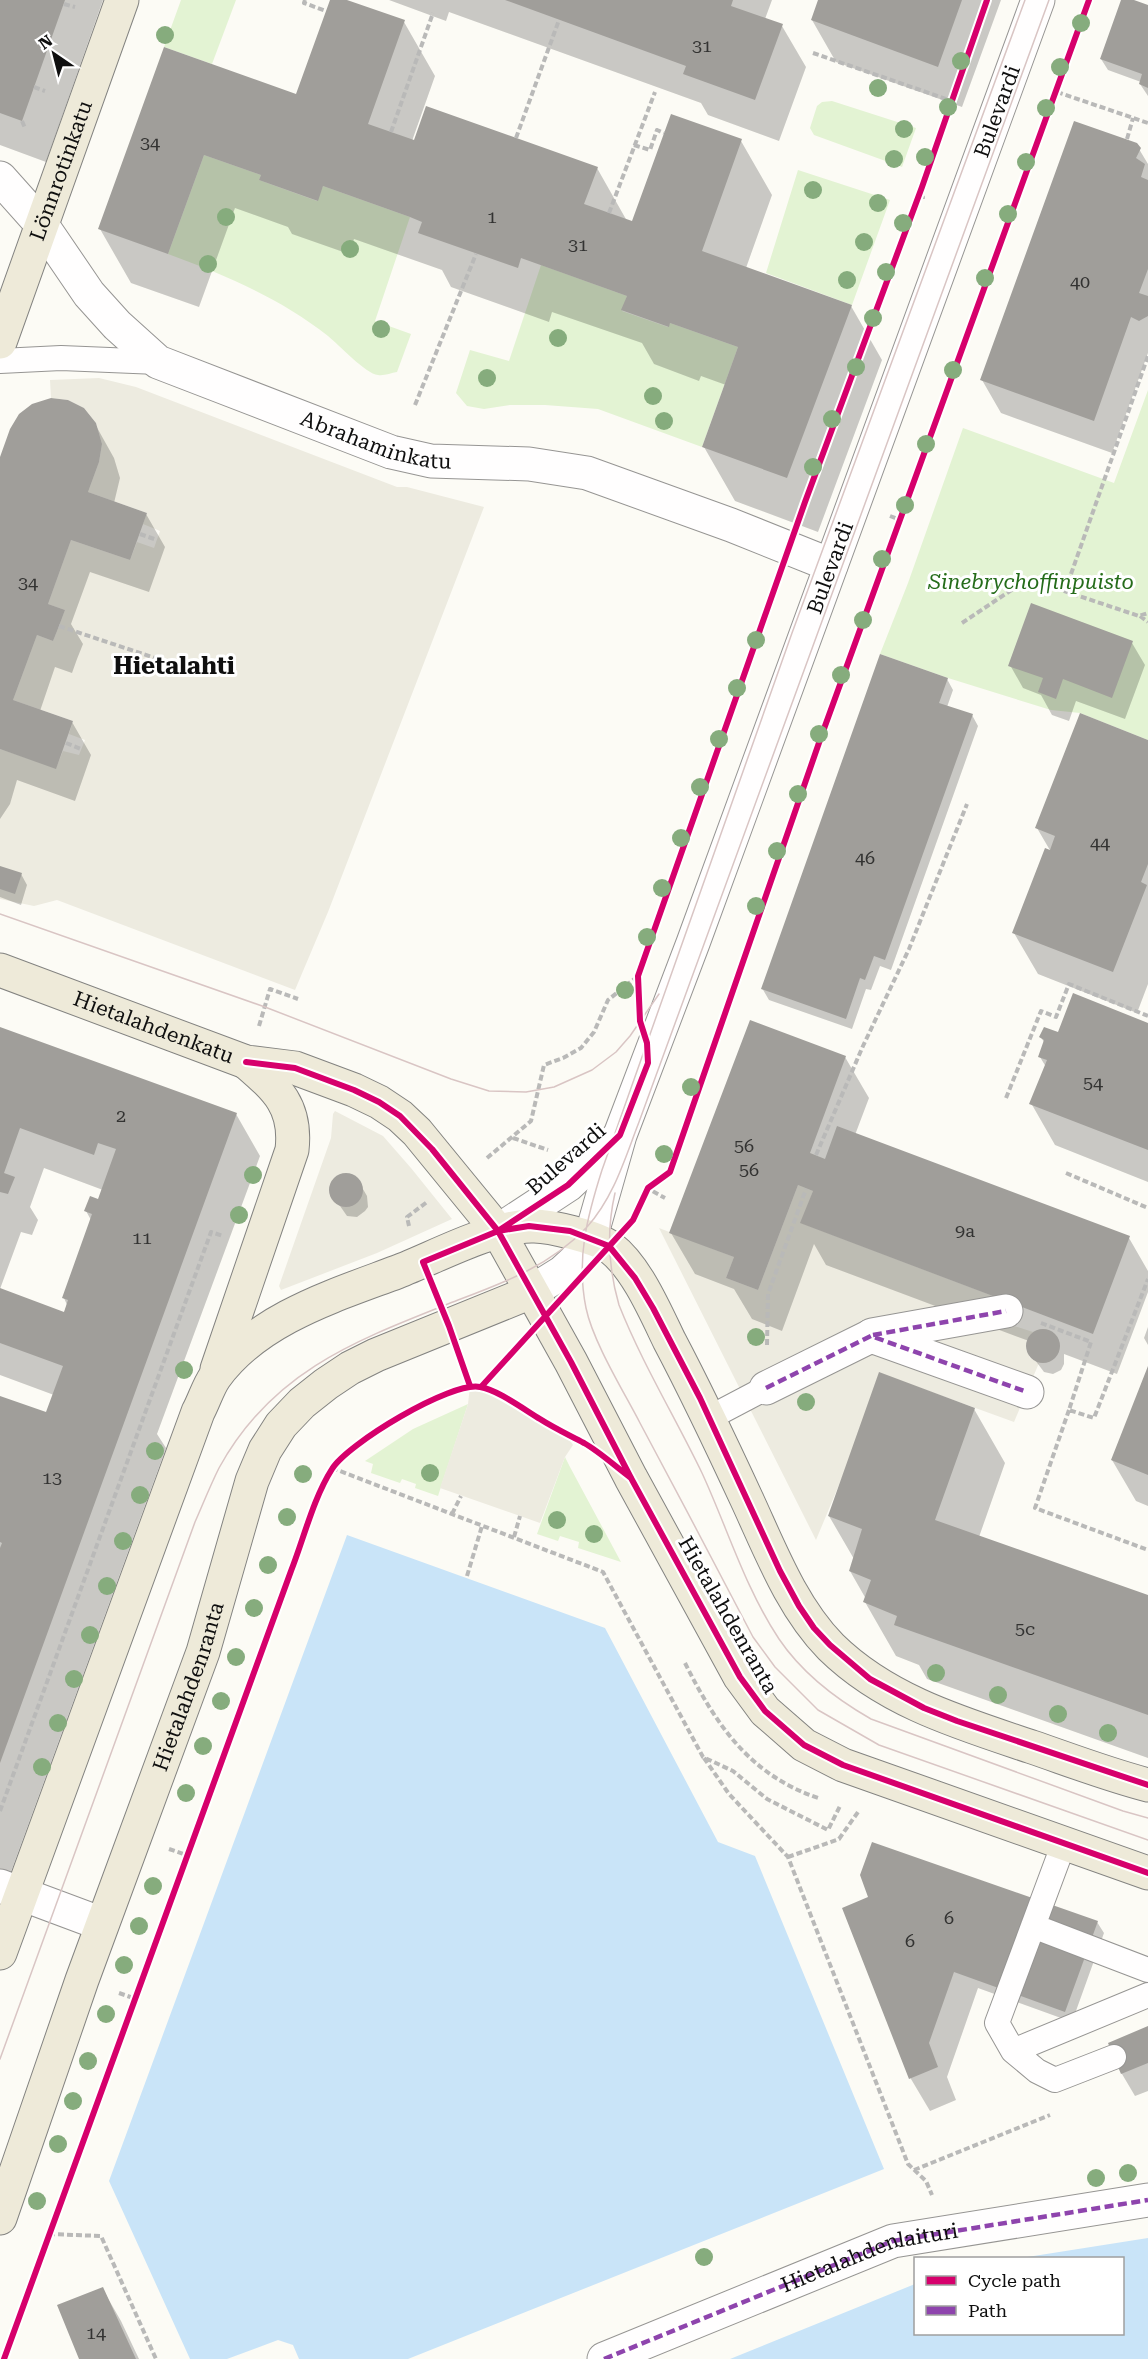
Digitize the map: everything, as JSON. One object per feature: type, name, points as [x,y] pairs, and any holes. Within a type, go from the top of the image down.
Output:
[{"type":"main road","name":"Lönnrotinkatu","points":[[0,342],[122,0]]},
{"type":"main road","name":"Hietalahdenkatu","points":[[0,970],[246,1062],[295,1068],[354,1090],[400,1116],[432,1149],[498,1231]]},
{"type":"main road","points":[[0,1953],[11,1890],[198,1412],[214,1378],[292,1150],[294,1134],[292,1120],[281,1096],[272,1084],[246,1062]]},
{"type":"main road","points":[[214,1378],[244,1346],[283,1320],[331,1297],[498,1231],[530,1226],[552,1228],[609,1246],[635,1278],[653,1308],[709,1418],[780,1570],[799,1606],[814,1628],[848,1662],[870,1679],[924,1708],[1148,1785]]},
{"type":"main road","name":"Hietalahdenranta","points":[[498,1231],[740,1677],[765,1711],[804,1745],[843,1765],[1148,1873]]},
{"type":"main road","name":"Hietalahdenranta","points":[[0,2218],[102,1924],[203,1652],[252,1481],[265,1450],[281,1425],[302,1403],[350,1368],[376,1355],[531,1292]]},
{"type":"street","name":"Bulevardi","points":[[531,1292],[563,1272],[575,1261],[590,1240],[620,1135],[689,954],[1038,0]]},
{"type":"street","name":"Abrahaminkatu","points":[[0,178],[42,225],[89,294],[117,325],[158,362],[391,452],[431,461],[529,464],[587,473],[720,521],[831,565]]},
{"type":"street","name":"Bulevardi","points":[[498,1231],[568,1185],[620,1135]]},
{"type":"street","points":[[766,1388],[871,1336],[1006,1311]]},
{"type":"street","points":[[871,1336],[1027,1392]]},
{"type":"street","points":[[11,1890],[102,1924]]},
{"type":"street","name":"Hietalahdenlaituri","points":[[604,2359],[893,2241],[1148,2200]]},
{"type":"lane","points":[[0,361],[61,358],[158,362]]},
{"type":"lane","points":[[709,1418],[766,1388]]},
{"type":"lane","points":[[1064,1843],[997,2023],[1013,2051],[1037,2071],[1055,2080],[1114,2057]]},
{"type":"lane","points":[[1033,1926],[1148,1970]]},
{"type":"lane","points":[[1013,2051],[1148,1995]]},
{"type":"path","points":[[305,0],[304,3],[326,11]]},
{"type":"path","points":[[64,4],[75,7]]},
{"type":"path","points":[[391,132],[433,13]]},
{"type":"path","points":[[516,138],[559,20]]},
{"type":"path","points":[[813,54],[952,101]]},
{"type":"path","points":[[1053,103],[1060,82]]},
{"type":"path","points":[[34,87],[45,91]]},
{"type":"path","points":[[948,112],[956,90]]},
{"type":"path","points":[[609,213],[655,92]]},
{"type":"path","points":[[1057,92],[1148,123]]},
{"type":"path","points":[[1126,139],[1133,118]]},
{"type":"path","points":[[22,121],[25,128]]},
{"type":"path","points":[[634,145],[650,150],[657,130],[664,133]]},
{"type":"path","points":[[918,198],[926,176]]},
{"type":"path","points":[[416,405],[476,254]]},
{"type":"path","points":[[1065,591],[1148,356]]},
{"type":"path","points":[[897,530],[904,508]]},
{"type":"path","points":[[140,534],[157,540]]},
{"type":"path","points":[[962,623],[1029,579],[1139,616],[1148,622]]},
{"type":"path","points":[[1139,616],[1148,613]]},
{"type":"path","points":[[59,626],[154,658]]},
{"type":"path","points":[[66,743],[81,749]]},
{"type":"path","points":[[816,1155],[863,1046],[913,940],[967,804]]},
{"type":"path","points":[[638,987],[641,965]]},
{"type":"path","points":[[540,1090],[544,1065],[581,1048],[594,1032],[608,1000],[638,976]]},
{"type":"path","points":[[1006,1098],[1041,1011],[1056,1017],[1069,984],[1148,1016]]},
{"type":"path","points":[[270,989],[298,999]]},
{"type":"path","points":[[1066,1173],[1148,1208]]},
{"type":"path","points":[[643,1198],[648,1188],[655,1183]]},
{"type":"path","points":[[766,1388],[768,1294],[806,1189]]},
{"type":"path","points":[[400,1229],[409,1226]]},
{"type":"path","points":[[0,1811],[211,1232],[258,1249]]},
{"type":"path","points":[[1069,1410],[1094,1418],[1148,1279]]},
{"type":"path","points":[[1051,1327],[1091,1342],[1035,1508],[1148,1550]]},
{"type":"path","points":[[460,1390],[470,1386],[481,1387]]},
{"type":"path","points":[[328,1477],[332,1468],[340,1460]]},
{"type":"path","points":[[332,1468],[603,1572],[703,1757],[729,1794],[788,1857],[908,2164]]},
{"type":"path","points":[[452,1514],[461,1496]]},
{"type":"path","points":[[514,1537],[520,1516]]},
{"type":"path","points":[[467,1576],[482,1526]]},
{"type":"path","points":[[703,1757],[733,1771],[767,1799],[828,1830],[840,1806]]},
{"type":"path","points":[[788,1857],[839,1839],[858,1812]]},
{"type":"path","points":[[184,1867],[192,1845]]},
{"type":"path","points":[[166,1848],[189,1856]]},
{"type":"path","points":[[132,2011],[140,1988]]},
{"type":"path","points":[[110,1990],[136,2000]]},
{"type":"path","points":[[914,2170],[1052,2114]]},
{"type":"path","points":[[45,2245],[53,2223]]},
{"type":"path","points":[[49,2234],[101,2236],[156,2359]]},
{"type":"green space","points":[[181,0],[236,0],[212,64],[164,47]]},
{"type":"green space","points":[[832,101],[916,128],[902,167],[814,135],[810,128],[817,106],[822,102]]},
{"type":"green space","points":[[204,155],[261,175],[259,180],[317,201],[323,186],[410,217],[375,321],[411,334],[397,372],[383,375],[373,373],[360,365],[310,322],[291,310],[231,279],[168,254]]},
{"type":"green space","points":[[798,170],[890,200],[852,305],[766,273]]},
{"type":"green space","points":[[541,265],[627,296],[622,311],[668,327],[670,323],[738,347],[702,447],[598,409],[545,405],[510,405],[484,409],[467,406],[456,393],[470,350],[509,361]]},
{"type":"green space","name":"Sinebrychoffinpuisto","points":[[1148,390],[1148,740],[1080,713],[1051,710],[880,654],[908,583],[963,428],[1114,483]]},
{"type":"green space","points":[[468,1404],[438,1496],[415,1488],[416,1484],[402,1479],[400,1483],[371,1473],[373,1464],[365,1461],[413,1429]]},
{"type":"green space","points":[[565,1457],[621,1562],[578,1548],[579,1542],[560,1536],[558,1541],[537,1534]]},
{"type":"shaded area","points":[[99,378],[136,387],[397,487],[407,487],[484,507],[328,912],[295,990],[57,900],[34,906],[0,899],[0,749],[56,768],[63,751],[79,755],[85,740],[69,734],[73,721],[13,700],[37,635],[53,641],[65,610],[48,604],[71,540],[130,560],[137,542],[154,548],[160,531],[143,524],[147,513],[88,492],[99,462],[102,444],[96,423],[84,408],[68,400],[51,398],[50,380]]},
{"type":"shaded area","points":[[335,1111],[383,1136],[452,1219],[377,1253],[281,1290],[279,1286],[331,1138]],"holes":[[[348,1173],[358,1179],[363,1189],[359,1200],[350,1206],[339,1205],[332,1198],[330,1188],[338,1175]]]},
{"type":"shaded area","points":[[798,1185],[813,1191],[801,1223],[1009,1302],[1002,1322],[1033,1332],[1027,1340],[1026,1349],[1030,1358],[1039,1363],[1014,1422],[879,1373],[846,1468],[816,1540],[659,1228],[734,1257],[726,1278],[758,1290]]},
{"type":"shaded area","points":[[470,1386],[481,1387],[517,1404],[567,1436],[573,1445],[565,1457],[540,1523],[440,1488],[468,1404]]},
{"type":"water","points":[[347,1535],[605,1628],[718,1842],[755,1856],[884,2169],[408,2359],[299,2359],[293,2345],[278,2340],[227,2359],[190,2359],[109,2181]]},
{"type":"water","points":[[1148,2238],[1148,2359],[730,2359],[914,2284],[914,2335],[1124,2335],[1124,2257],[1027,2257]]},
{"type":"building","points":[[0,0],[65,0],[22,121],[0,113]]},
{"type":"building","points":[[330,0],[347,0],[405,20],[368,124],[414,140],[426,106],[598,167],[584,204],[632,221],[671,114],[742,139],[702,251],[852,305],[787,478],[702,447],[738,347],[670,323],[669,327],[621,310],[627,296],[521,258],[518,268],[418,233],[422,222],[410,217],[323,186],[318,201],[259,180],[261,175],[204,155],[168,254],[98,229],[164,47],[296,94]]},
{"type":"building","points":[[505,0],[733,0],[731,6],[783,24],[755,100],[683,74],[686,66]]},
{"type":"building","points":[[818,0],[962,0],[938,67],[811,20]]},
{"type":"building","points":[[1121,0],[1134,0],[1148,5],[1148,88],[1139,84],[1142,74],[1100,59]]},
{"type":"building","points":[[1074,121],[1137,143],[1141,148],[1136,158],[1145,164],[1141,177],[1148,180],[1148,269],[1139,293],[1148,296],[1148,316],[1139,321],[1131,317],[1094,421],[980,380]]},
{"type":"building","points":[[51,398],[68,400],[84,408],[96,423],[102,444],[99,462],[88,492],[147,513],[130,560],[71,540],[48,604],[65,610],[53,641],[37,635],[13,700],[73,721],[56,769],[0,749],[0,457],[10,429],[19,414],[32,404]]},
{"type":"building","points":[[1031,603],[1133,641],[1112,698],[1063,679],[1056,699],[1038,692],[1043,678],[1008,666]]},
{"type":"building","points":[[880,654],[948,678],[939,703],[973,714],[885,960],[874,956],[865,980],[860,978],[846,1019],[761,989]]},
{"type":"building","points":[[1080,713],[1148,740],[1148,864],[1141,882],[1147,885],[1113,972],[1012,933],[1045,848],[1050,850],[1055,836],[1035,828]]},
{"type":"building","points":[[0,866],[22,873],[15,894],[0,889]]},
{"type":"building","points":[[1073,993],[1148,1023],[1148,1150],[1029,1104],[1047,1060],[1038,1057],[1044,1040],[1039,1037],[1044,1027],[1058,1032]]},
{"type":"building","points":[[750,1020],[846,1056],[810,1153],[825,1159],[837,1126],[1130,1236],[1093,1334],[800,1223],[813,1191],[798,1185],[758,1290],[726,1278],[734,1257],[669,1233]]},
{"type":"building","points":[[0,1027],[237,1113],[0,1763],[0,1548],[2,1543],[0,1542],[0,1396],[46,1412],[63,1366],[0,1343],[0,1288],[64,1312],[68,1300],[62,1298],[92,1214],[84,1211],[90,1196],[98,1199],[116,1149],[98,1143],[94,1155],[20,1128],[4,1173],[15,1177],[8,1194],[0,1192]]},
{"type":"building","points":[[346,1173],[358,1178],[363,1190],[358,1202],[346,1207],[334,1202],[329,1190],[334,1178]]},
{"type":"building","points":[[1043,1329],[1055,1334],[1060,1346],[1055,1358],[1043,1363],[1031,1358],[1026,1346],[1031,1334]]},
{"type":"building","points":[[1148,1366],[1148,1475],[1111,1460]]},
{"type":"building","points":[[879,1372],[975,1408],[935,1520],[1148,1595],[1148,1715],[894,1625],[897,1616],[863,1602],[871,1580],[849,1571],[862,1529],[828,1516]]},
{"type":"building","points":[[872,1842],[1098,1921],[1065,2012],[954,1972],[929,2043],[938,2067],[909,2079],[842,1908],[868,1897],[860,1875]]},
{"type":"building","points":[[1148,2026],[1148,2063],[1121,2074],[1108,2043]]},
{"type":"building","points":[[103,2287],[136,2359],[79,2359],[57,2305]]},
{"type":"tram line","points":[[1025,0],[792,633],[602,1170],[585,1238],[583,1290],[590,1321],[602,1351],[753,1637],[775,1667],[818,1710],[879,1745],[1148,1840]]},
{"type":"tram line","points":[[0,2059],[195,1522],[219,1468],[241,1434],[265,1405],[322,1362],[387,1329],[493,1286],[543,1262],[587,1227],[612,1190],[624,1163],[1049,0]]},
{"type":"tram line","points":[[0,914],[265,1007],[451,1079],[489,1091],[526,1092],[554,1087],[592,1070],[616,1052],[659,994]]},
{"type":"tram line","points":[[615,1193],[609,1236],[612,1277],[619,1305],[648,1369],[702,1473],[756,1599],[779,1639],[798,1663],[820,1684],[871,1719],[1123,1811],[1148,1818]]},
{"type":"marked path","points":[[873,1335],[1006,1311]]},
{"type":"marked path","points":[[766,1388],[871,1336],[1027,1392]]},
{"type":"marked path","points":[[604,2359],[893,2241],[1148,2200]]},
{"type":"cycle path","points":[[498,1231],[568,1185],[620,1135],[648,1063],[647,1043],[640,1021],[638,976],[805,502],[922,187],[987,0]]},
{"type":"cycle path","points":[[481,1387],[633,1220],[648,1188],[670,1172],[821,737],[1089,0]]},
{"type":"cycle path","points":[[246,1062],[295,1068],[354,1090],[379,1102],[400,1116],[432,1149],[498,1231],[740,1677],[765,1711],[804,1745],[843,1765],[1148,1873]]},
{"type":"cycle path","points":[[470,1386],[423,1262],[498,1231],[529,1226],[570,1231],[609,1246],[635,1278],[653,1308],[700,1398],[780,1571],[799,1606],[814,1628],[830,1645],[870,1679],[924,1708],[1148,1785]]},
{"type":"cycle path","points":[[4,2359],[309,1519],[332,1469],[357,1445],[401,1416],[447,1394],[466,1388],[480,1387],[502,1396],[584,1443],[631,1478]]},
{"type":"district","name":"Hietalahti","points":[[174,666]]}]
